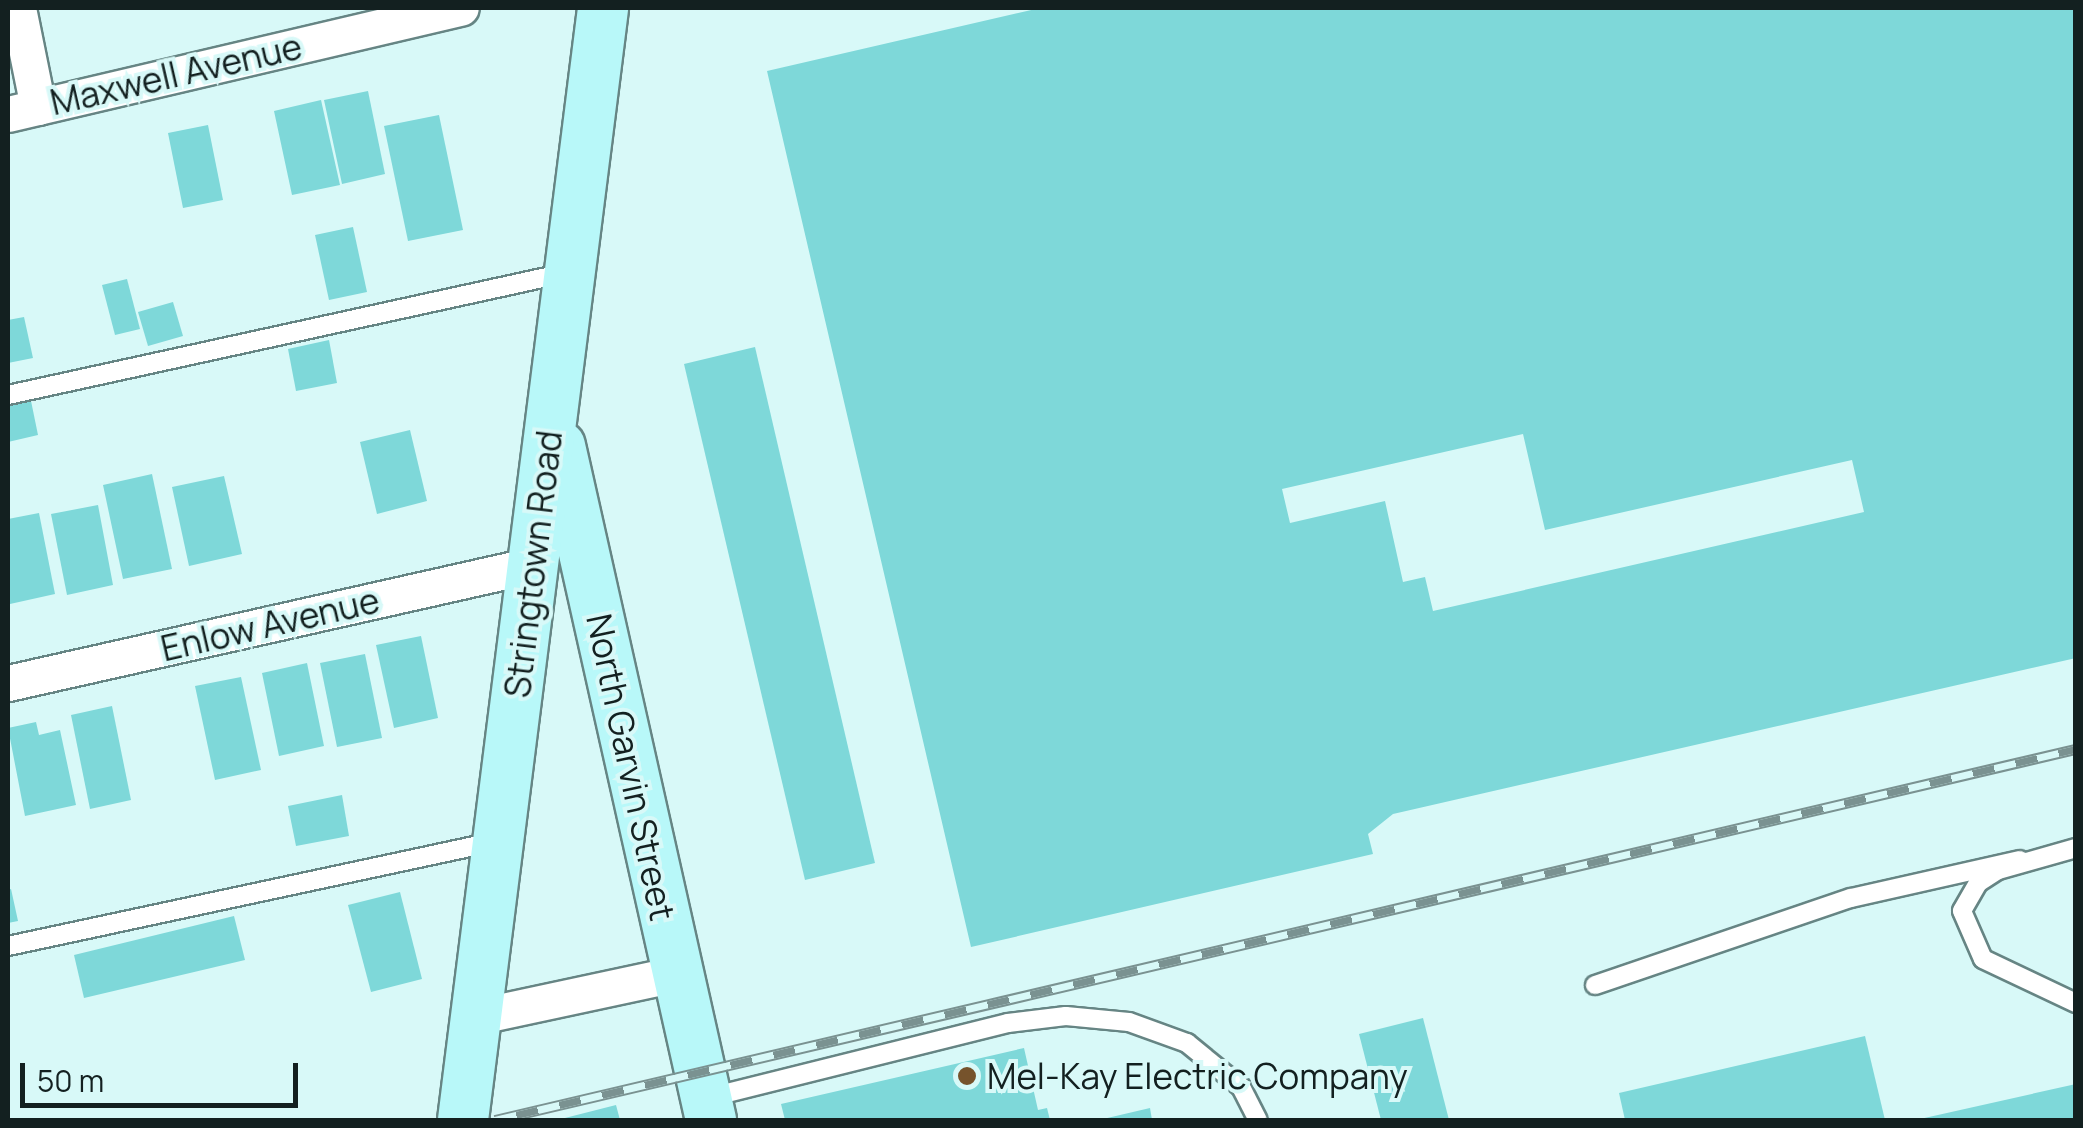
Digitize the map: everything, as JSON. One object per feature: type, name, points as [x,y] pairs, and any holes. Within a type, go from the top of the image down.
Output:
[{"type":"main road","name":"Stringtown Road","points":[[463,1120],[603,8]]},
{"type":"main road","name":"North Garvin Street","points":[[553,412],[709,1110]]},
{"type":"street","points":[[18,8],[23,110]]},
{"type":"street","name":"Maxwell Avenue","points":[[23,110],[462,8]]},
{"type":"street","name":"Enlow Avenue","points":[[8,683],[532,565]]},
{"type":"street","points":[[476,1017],[676,974]]},
{"type":"lane","points":[[8,396],[570,272]]},
{"type":"lane","points":[[8,946],[498,841]]},
{"type":"lane","points":[[1595,985],[1851,898],[2076,848]]},
{"type":"lane","points":[[2020,860],[1968,895],[1964,928],[1982,959],[2076,1003]]},
{"type":"lane","points":[[709,1110],[1008,1023],[1066,1016],[1129,1022],[1187,1042],[1242,1087],[1258,1120]]},
{"type":"building","points":[[1040,8],[2076,8],[2076,658],[1393,814],[1368,834],[1373,854],[971,947],[767,71]],"holes":[[[1523,434],[1545,530],[1852,460],[1864,512],[1433,611],[1425,577],[1403,582],[1385,501],[1290,523],[1282,489]]]},
{"type":"building","points":[[368,91],[385,174],[342,184],[324,100]]},
{"type":"building","points":[[321,100],[340,185],[292,195],[274,111]]},
{"type":"building","points":[[439,115],[463,230],[408,241],[384,126]]},
{"type":"building","points":[[208,125],[223,200],[183,208],[168,133]]},
{"type":"building","points":[[353,227],[367,292],[329,300],[315,235]]},
{"type":"building","points":[[127,279],[140,329],[115,335],[102,285]]},
{"type":"building","points":[[173,302],[183,336],[148,346],[138,312]]},
{"type":"building","points":[[24,317],[33,358],[8,363],[8,320]]},
{"type":"building","points":[[329,340],[337,383],[296,391],[288,349]]},
{"type":"building","points":[[755,347],[875,863],[805,880],[684,364]]},
{"type":"building","points":[[30,396],[38,435],[8,442],[8,400]]},
{"type":"building","points":[[410,430],[427,501],[377,514],[360,442]]},
{"type":"building","points":[[152,474],[172,569],[123,579],[103,485]]},
{"type":"building","points":[[224,476],[242,554],[189,566],[172,487]]},
{"type":"building","points":[[98,505],[113,585],[67,595],[51,514]]},
{"type":"building","points":[[39,513],[55,594],[10,604],[8,519]]},
{"type":"building","points":[[421,636],[438,718],[394,728],[376,645]]},
{"type":"building","points":[[365,654],[382,738],[337,747],[320,663]]},
{"type":"building","points":[[307,663],[324,746],[279,756],[262,673]]},
{"type":"building","points":[[241,677],[261,770],[215,780],[195,686]]},
{"type":"building","points":[[112,706],[131,800],[90,809],[71,715]]},
{"type":"building","points":[[36,722],[39,735],[60,730],[76,805],[25,816],[8,728]]},
{"type":"building","points":[[342,795],[349,836],[296,846],[288,806]]},
{"type":"building","points":[[11,889],[18,921],[8,923],[8,890]]},
{"type":"building","points":[[400,892],[422,979],[371,992],[348,905]]},
{"type":"building","points":[[234,916],[245,960],[84,998],[74,955]]},
{"type":"building","points":[[1423,1018],[1449,1120],[1381,1120],[1359,1034]]},
{"type":"building","points":[[1865,1036],[1885,1120],[1625,1120],[1619,1093]]},
{"type":"building","name":"Mel-Kay Electric Company","points":[[1024,1048],[1038,1110],[1047,1108],[1050,1120],[785,1120],[781,1104]]},
{"type":"building","points":[[2076,1084],[2076,1120],[1920,1120],[1920,1119]]},
{"type":"building","points":[[616,1105],[620,1120],[561,1120],[561,1119]]},
{"type":"building","name":"Mel-Kay Electric Company","points":[[1150,1108],[1152,1120],[1103,1120],[1103,1119]]},
{"type":"railway","points":[[495,1120],[2076,749]]},
{"type":"place","name":"Mel-Kay Electric Company","points":[[967,1076]]}]
